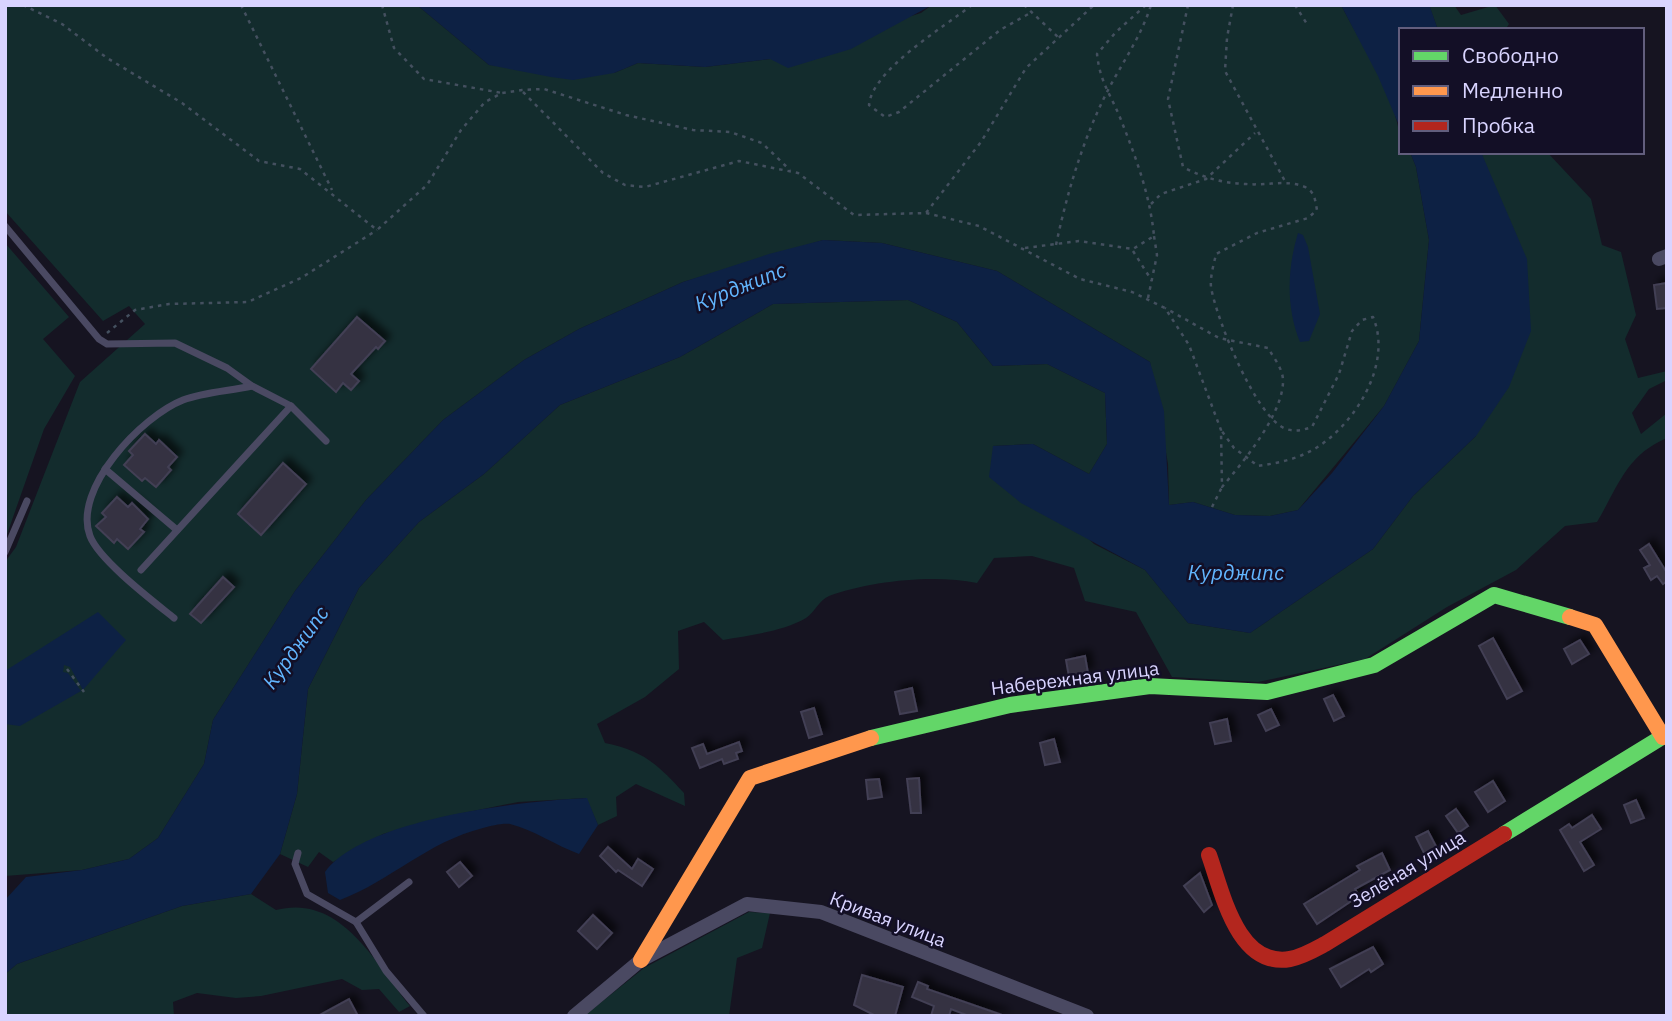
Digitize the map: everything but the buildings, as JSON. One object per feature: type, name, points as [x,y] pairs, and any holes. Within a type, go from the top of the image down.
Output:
[{"type":"street","name":"Набережная улица","points":[[641,960],[750,778],[856,742],[1010,705],[1150,686],[1267,692],[1374,665],[1494,595],[1595,625],[1665,736]]},
{"type":"street","name":"Зелёная улица","points":[[1209,855],[1247,946],[1262,956],[1283,961],[1325,944],[1665,736]]},
{"type":"street","name":"Кривая улица","points":[[574,1016],[641,960],[747,904],[821,912],[1087,1016]]},
{"type":"lane","points":[[5,226],[99,339],[107,344],[175,343],[227,368],[252,386],[291,406],[326,441]]},
{"type":"lane","points":[[174,618],[130,582],[90,540],[85,520],[94,488],[105,469],[138,431],[164,409],[185,399],[252,386]]},
{"type":"lane","points":[[141,570],[291,406]]},
{"type":"lane","points":[[105,469],[177,530]]},
{"type":"lane","points":[[5,552],[27,501]]},
{"type":"lane","points":[[298,853],[295,864],[306,894],[356,922],[386,971],[424,1016]]},
{"type":"lane","points":[[356,922],[410,882]]},
{"type":"path","points":[[23,5],[62,24],[107,58],[182,103],[259,162],[300,169],[333,192],[377,230]]},
{"type":"path","points":[[241,5],[333,192]]},
{"type":"path","points":[[382,5],[394,48],[424,79],[502,93],[544,89],[591,101],[639,118],[693,130],[730,132],[762,143],[790,170],[820,187],[854,215],[926,213],[979,226],[1080,279],[1132,292],[1219,338],[1268,348],[1278,363],[1284,382],[1270,418],[1245,459],[1222,487],[1212,507]]},
{"type":"path","points":[[972,5],[908,53],[885,76],[870,95],[869,105],[875,113],[885,117],[899,112],[1000,30],[1032,12]]},
{"type":"path","points":[[1024,5],[1059,38]]},
{"type":"path","points":[[926,213],[981,142],[1026,68],[1094,5]]},
{"type":"path","points":[[1148,300],[1157,255],[1151,204],[1118,112],[1100,79],[1097,54],[1116,32],[1149,5]]},
{"type":"path","points":[[1055,246],[1077,164],[1107,92],[1129,57],[1149,5]]},
{"type":"path","points":[[1165,308],[1189,345],[1221,430],[1245,459],[1258,466],[1300,456],[1317,447],[1343,426],[1362,400],[1372,377],[1378,340],[1373,317],[1362,320],[1352,331],[1339,374],[1312,427],[1300,431],[1284,429],[1270,418],[1227,339],[1217,316],[1211,283],[1216,254],[1257,233],[1308,218],[1317,210],[1314,195],[1307,188],[1286,183],[1247,185],[1206,180],[1183,167],[1168,99],[1188,5]]},
{"type":"path","points":[[1233,5],[1225,71],[1286,183]]},
{"type":"path","points":[[1295,5],[1307,24]]},
{"type":"path","points":[[522,90],[603,173],[625,185],[645,187],[739,161],[790,170]]},
{"type":"path","points":[[99,339],[135,310],[169,304],[248,302],[300,278],[377,230],[427,185],[461,130],[485,102],[502,93]]},
{"type":"path","points":[[1151,204],[1161,194],[1206,180],[1256,132]]},
{"type":"path","points":[[1023,248],[1079,241],[1133,249],[1154,236]]},
{"type":"path","points":[[1133,249],[1152,281]]},
{"type":"path","points":[[1221,430],[1222,487]]},
{"type":"path","points":[[67,669],[84,692]]},
{"type":"green space","points":[[5,5],[417,5],[489,65],[614,73],[638,63],[705,67],[770,59],[921,13],[932,5],[1341,5],[1388,95],[1399,133],[1399,154],[1411,154],[1416,167],[1429,240],[1419,341],[1384,406],[1298,510],[1270,516],[1235,515],[1193,502],[1169,505],[1168,464],[1150,362],[997,271],[882,243],[823,240],[683,282],[579,329],[524,360],[443,420],[366,500],[295,591],[213,720],[204,764],[158,838],[129,859],[82,870],[5,876],[5,562],[16,547],[80,382],[145,324],[129,306],[103,321],[5,211]]},
{"type":"green space","points":[[1429,5],[1454,5],[1461,15],[1495,5],[1509,24],[1506,28],[1437,28]]},
{"type":"green space","points":[[1482,154],[1549,154],[1591,199],[1602,245],[1621,252],[1636,315],[1625,339],[1638,378],[1667,371],[1667,380],[1649,389],[1632,413],[1641,434],[1667,413],[1667,438],[1653,445],[1632,463],[1597,522],[1565,526],[1516,570],[1447,607],[1365,659],[1258,682],[1172,677],[1136,612],[1085,601],[1074,568],[1032,556],[994,558],[977,583],[922,579],[863,586],[829,596],[806,618],[787,627],[723,640],[704,622],[678,631],[679,669],[645,697],[597,724],[605,743],[640,755],[666,774],[684,793],[685,806],[636,784],[616,797],[617,816],[598,825],[586,798],[518,802],[444,817],[383,834],[333,862],[319,852],[308,867],[280,854],[297,794],[308,689],[359,588],[419,522],[484,474],[560,405],[680,357],[773,304],[908,300],[957,322],[993,366],[1047,364],[1105,393],[1107,444],[1089,474],[1033,444],[993,446],[1094,544],[1145,570],[1188,623],[1250,633],[1373,549],[1413,496],[1476,436],[1484,162]]},
{"type":"green space","points":[[5,243],[69,317],[43,339],[75,376],[44,429],[5,540]]},
{"type":"green space","points":[[251,894],[276,910],[299,908],[320,912],[338,922],[370,953],[410,1006],[399,1012],[379,989],[362,990],[342,979],[261,996],[236,998],[197,993],[173,1002],[174,1016],[5,1016],[5,974],[17,964],[182,906]]},
{"type":"green space","points":[[749,912],[770,913],[762,948],[737,958],[729,1016],[584,1016],[644,968]]},
{"type":"water","points":[[417,5],[932,5],[851,49],[788,68],[770,59],[705,67],[638,63],[614,73],[573,80],[489,65]]},
{"type":"water","points":[[1341,5],[1430,7],[1437,28],[1399,28],[1399,125],[1378,76]]},
{"type":"water","name":"Курджипс","points":[[1411,154],[1482,154],[1527,259],[1531,331],[1509,387],[1476,436],[1413,496],[1373,549],[1250,633],[1188,623],[1145,570],[1021,503],[989,477],[993,446],[1033,444],[1089,474],[1107,444],[1105,393],[1047,364],[993,366],[957,322],[908,300],[773,304],[680,357],[560,405],[484,474],[419,522],[359,588],[308,689],[297,794],[280,854],[251,894],[182,906],[17,964],[5,974],[5,900],[26,877],[82,870],[129,859],[158,838],[204,764],[213,720],[295,591],[366,500],[443,420],[524,360],[579,329],[683,282],[769,254],[823,240],[882,243],[997,271],[1150,362],[1164,411],[1169,505],[1193,502],[1235,515],[1270,516],[1298,510],[1332,473],[1384,406],[1419,341],[1429,240],[1416,167]]},
{"type":"water","points":[[1298,233],[1303,235],[1308,247],[1320,314],[1309,341],[1300,342],[1290,302],[1290,274]]},
{"type":"water","points":[[98,612],[126,640],[83,690],[70,667],[64,665],[63,672],[68,673],[81,691],[20,726],[5,724],[5,671]]},
{"type":"water","points":[[587,798],[598,825],[579,854],[518,826],[500,824],[444,842],[359,892],[340,900],[328,893],[325,872],[345,853],[374,838],[408,826],[486,808]]},
{"type":"traffic: fast","points":[[871,738],[1010,705],[1150,686],[1267,692],[1374,665],[1494,595],[1570,617]]},
{"type":"traffic: fast","points":[[1504,834],[1667,734]]},
{"type":"traffic: slow","points":[[1570,617],[1595,625],[1663,737]]},
{"type":"traffic: slow","points":[[641,960],[750,778],[871,738]]},
{"type":"traffic: jam","points":[[1209,855],[1226,906],[1245,940],[1257,952],[1272,959],[1290,959],[1325,944],[1504,834]]}]
